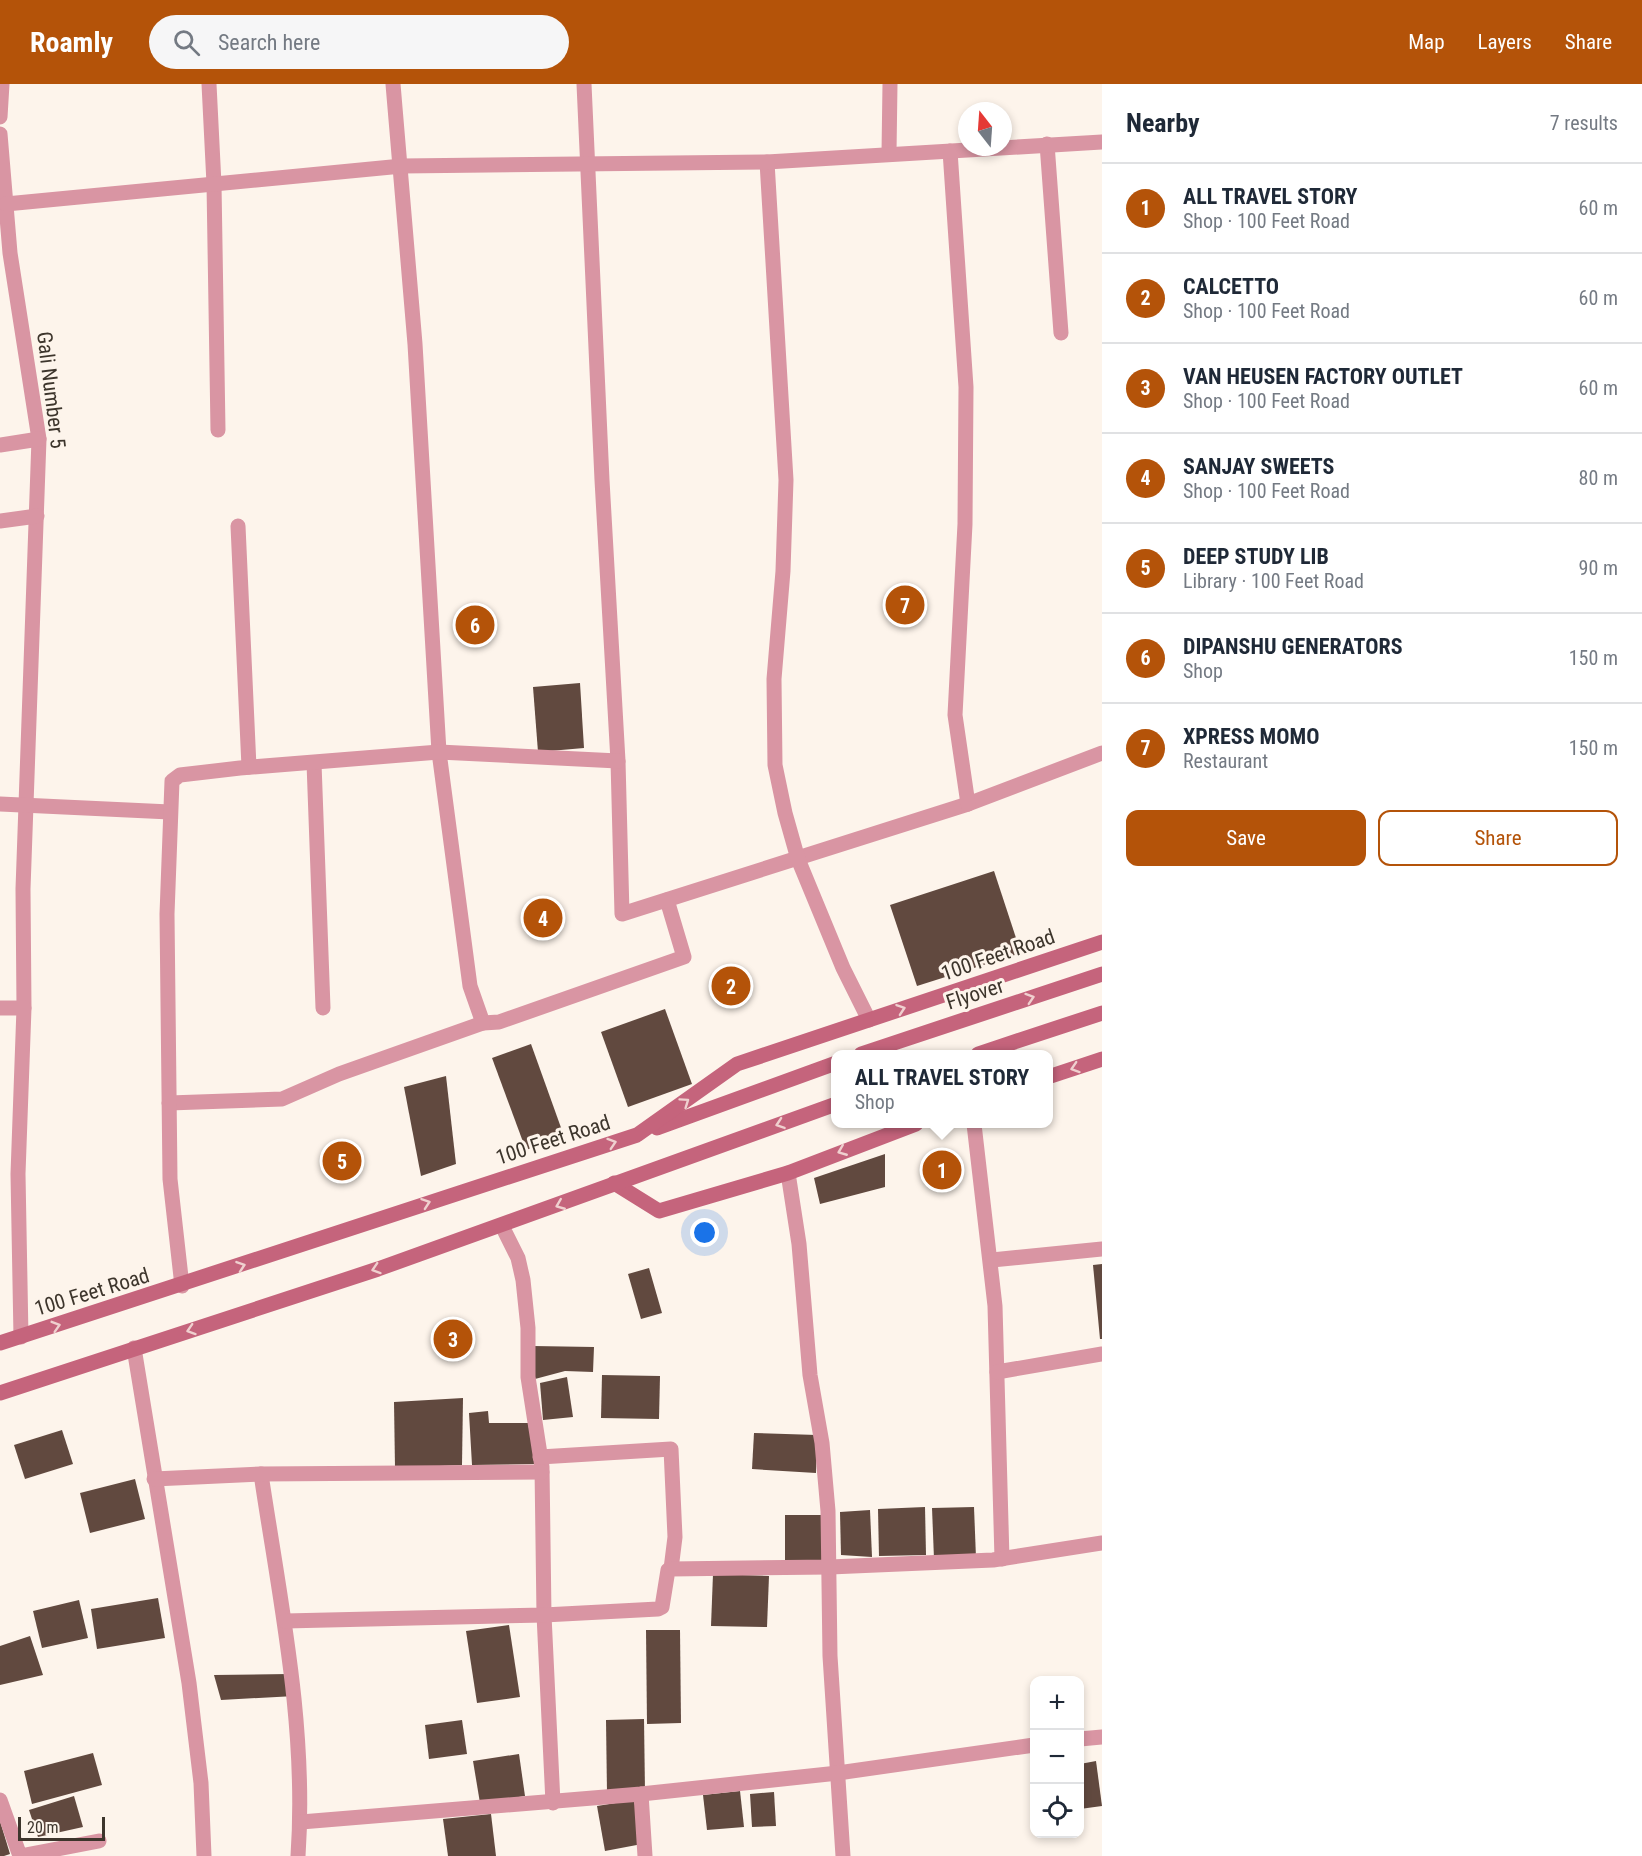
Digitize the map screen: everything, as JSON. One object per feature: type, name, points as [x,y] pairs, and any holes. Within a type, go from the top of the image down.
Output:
[{"type":"main road","name":"100 Feet Road","points":[[0,1343],[182,1286],[442,1197],[637,1135],[737,1064],[1102,942]]},
{"type":"main road","name":"Flyover","points":[[873,1050],[1102,974]]},
{"type":"main road","points":[[990,1050],[1102,1013]]},
{"type":"main road","points":[[1053,1075],[1102,1059]]},
{"type":"main road","points":[[637,1135],[831,1065]]},
{"type":"main road","points":[[0,1393],[502,1226],[614,1183],[831,1106]]},
{"type":"main road","points":[[614,1183],[659,1210],[788,1173],[906,1128]]},
{"type":"street","points":[[0,117],[2,84]]},
{"type":"street","points":[[209,84],[214,184],[218,430]]},
{"type":"street","points":[[393,84],[402,165],[433,622],[439,752],[470,986],[483,1023]]},
{"type":"street","points":[[584,84],[618,761],[622,914],[968,804],[1102,753]]},
{"type":"street","points":[[889,153],[890,84]]},
{"type":"street","name":"Gali Number 5","points":[[0,134],[6,204],[5,256],[39,439],[23,889],[24,1008],[18,1174],[21,1337]]},
{"type":"street","points":[[6,204],[402,165],[766,162],[1102,142]]},
{"type":"street","points":[[1047,144],[1061,333]]},
{"type":"street","points":[[950,151],[966,387],[965,524],[956,714],[968,804]]},
{"type":"street","points":[[766,162],[786,480],[773,723],[775,765],[784,813],[798,859],[843,968],[869,1020]]},
{"type":"street","points":[[0,445],[39,439]]},
{"type":"street","points":[[0,520],[37,516]]},
{"type":"street","points":[[238,526],[249,767]]},
{"type":"street","points":[[182,1286],[170,1179],[170,812],[171,784],[175,778],[249,767],[439,752],[618,761]]},
{"type":"street","points":[[314,763],[323,1008]]},
{"type":"street","points":[[0,804],[170,812]]},
{"type":"street","points":[[169,1103],[282,1099],[339,1074],[483,1023],[499,1022],[684,957],[667,900]]},
{"type":"street","points":[[0,1008],[24,1008]]},
{"type":"street","points":[[975,1128],[992,1260],[1002,1559]]},
{"type":"street","points":[[788,1173],[801,1255],[810,1375],[822,1443],[830,1567],[830,1656],[843,1856]]},
{"type":"street","points":[[502,1226],[518,1258],[522,1280],[528,1328],[528,1377],[541,1464],[544,1615],[553,1803]]},
{"type":"street","points":[[992,1260],[1102,1249]]},
{"type":"street","points":[[134,1348],[197,1737],[204,1856]]},
{"type":"street","points":[[997,1372],[1102,1354]]},
{"type":"street","points":[[154,1479],[541,1464],[671,1449],[675,1537],[671,1569],[668,1570],[660,1608],[544,1615],[285,1621]]},
{"type":"street","points":[[261,1474],[297,1709],[301,1822],[298,1856]]},
{"type":"street","points":[[671,1569],[830,1567],[1002,1559],[1102,1543]]},
{"type":"street","points":[[1084,1739],[1102,1737]]},
{"type":"street","points":[[301,1822],[641,1794],[838,1773],[1030,1746]]},
{"type":"street","points":[[641,1794],[645,1856]]},
{"type":"street","points":[[0,1800],[20,1856],[99,1841]]},
{"type":"building","points":[[580,683],[584,748],[538,752],[533,687]]},
{"type":"building","points":[[994,871],[1021,953],[917,986],[890,905]]},
{"type":"building","points":[[665,1009],[692,1084],[628,1107],[601,1032]]},
{"type":"building","points":[[531,1044],[564,1136],[526,1150],[492,1058]]},
{"type":"building","points":[[446,1076],[456,1164],[421,1176],[404,1087]]},
{"type":"building","points":[[885,1154],[885,1187],[820,1204],[814,1178]]},
{"type":"building","points":[[1102,1264],[1102,1339],[1100,1339],[1093,1265]]},
{"type":"building","points":[[649,1268],[662,1313],[641,1319],[628,1274]]},
{"type":"building","points":[[533,1346],[594,1347],[593,1372],[565,1371],[535,1379]]},
{"type":"building","points":[[602,1375],[660,1376],[659,1419],[601,1418]]},
{"type":"building","points":[[567,1377],[573,1417],[543,1420],[540,1383]]},
{"type":"building","points":[[463,1398],[462,1465],[395,1468],[394,1402]]},
{"type":"building","points":[[488,1411],[489,1423],[528,1423],[536,1464],[472,1465],[469,1413]]},
{"type":"building","points":[[62,1430],[73,1464],[25,1479],[14,1445]]},
{"type":"building","points":[[754,1433],[817,1435],[816,1473],[752,1469]]},
{"type":"building","points":[[135,1479],[145,1519],[90,1533],[80,1493]]},
{"type":"building","points":[[925,1507],[926,1555],[879,1556],[878,1509]]},
{"type":"building","points":[[974,1507],[976,1558],[934,1559],[932,1508]]},
{"type":"building","points":[[870,1510],[872,1557],[841,1555],[840,1512]]},
{"type":"building","points":[[785,1515],[823,1515],[823,1562],[785,1562]]},
{"type":"building","points":[[713,1574],[769,1576],[767,1627],[711,1626]]},
{"type":"building","points":[[158,1598],[165,1638],[97,1649],[91,1609]]},
{"type":"building","points":[[79,1600],[88,1638],[42,1648],[33,1611]]},
{"type":"building","points":[[509,1625],[520,1697],[477,1703],[466,1631]]},
{"type":"building","points":[[646,1630],[680,1630],[681,1723],[647,1724]]},
{"type":"building","points":[[30,1636],[43,1675],[0,1685],[0,1646]]},
{"type":"building","points":[[289,1674],[295,1696],[221,1700],[214,1675]]},
{"type":"building","points":[[644,1719],[645,1792],[607,1793],[606,1720]]},
{"type":"building","points":[[462,1720],[467,1754],[429,1759],[425,1725]]},
{"type":"building","points":[[93,1753],[102,1785],[32,1804],[24,1771]]},
{"type":"building","points":[[519,1754],[525,1796],[480,1803],[473,1761]]},
{"type":"building","points":[[1096,1761],[1102,1806],[1084,1808],[1084,1763]]},
{"type":"building","points":[[740,1791],[744,1827],[707,1830],[703,1795]]},
{"type":"building","points":[[774,1792],[776,1826],[752,1827],[750,1794]]},
{"type":"building","points":[[74,1796],[83,1827],[38,1837],[29,1810]]},
{"type":"building","points":[[634,1800],[642,1844],[605,1851],[597,1806]]},
{"type":"building","points":[[491,1814],[496,1856],[448,1856],[443,1819]]},
{"type":"building","points":[[0,1821],[10,1854],[4,1856],[0,1856]]},
{"type":"place","name":"XPRESS MOMO","points":[[905,605]]},
{"type":"place","name":"DIPANSHU GENERATORS","points":[[475,625]]},
{"type":"place","name":"SANJAY SWEETS","points":[[543,918]]},
{"type":"place","name":"CALCETTO","points":[[731,986]]},
{"type":"place","name":"DEEP STUDY LIB","points":[[342,1161]]},
{"type":"place","name":"ALL TRAVEL STORY","points":[[942,1170]]},
{"type":"place","name":"VAN HEUSEN FACTORY OUTLET","points":[[453,1339]]}]
